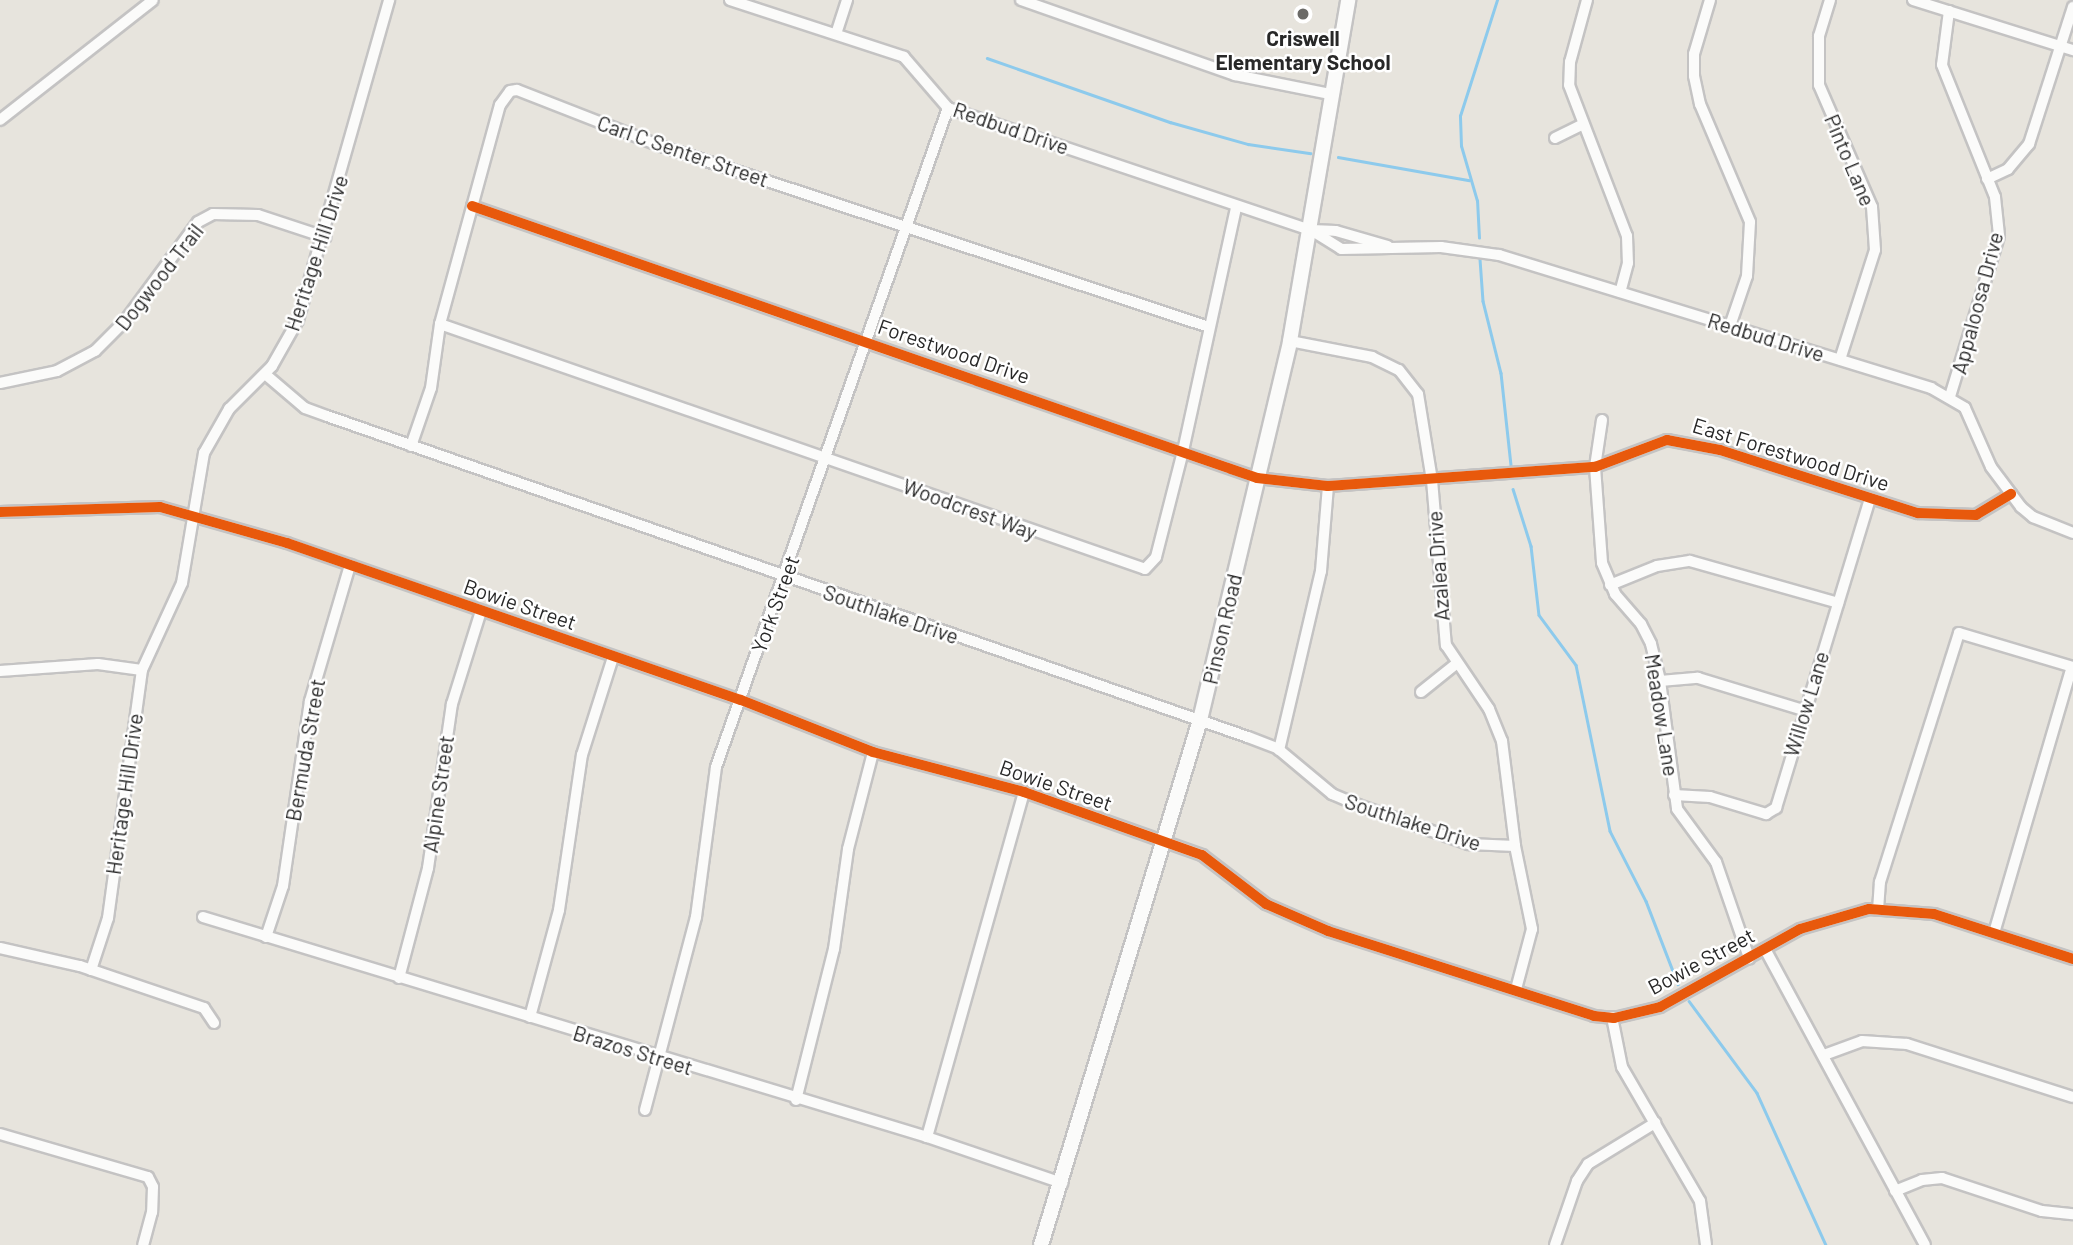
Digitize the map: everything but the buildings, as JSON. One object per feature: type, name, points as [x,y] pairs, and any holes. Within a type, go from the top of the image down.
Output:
[{"type":"main road","name":"Pinson Road","points":[[1041,1245],[1165,843],[1200,720],[1290,341],[1348,0]]},
{"type":"street","points":[[0,120],[153,0]]},
{"type":"street","name":"Heritage Hill Drive","points":[[91,970],[108,918],[142,670],[182,583],[191,513],[204,453],[215,429],[265,374],[298,320],[325,237],[389,0]]},
{"type":"street","name":"Redbud Drive","points":[[730,0],[904,57],[948,108],[1311,230],[1336,231],[1391,247]]},
{"type":"street","points":[[836,34],[847,0]]},
{"type":"street","points":[[1021,0],[1235,75],[1330,94]]},
{"type":"street","points":[[1587,0],[1570,62],[1569,85],[1582,125],[1627,236],[1628,263],[1620,292]]},
{"type":"street","points":[[1710,0],[1694,54],[1694,76],[1700,104],[1750,222],[1749,262],[1730,326]]},
{"type":"street","name":"Pinto Lane","points":[[1830,0],[1819,36],[1819,85],[1872,207],[1875,250],[1840,360]]},
{"type":"street","points":[[1913,0],[2073,50]]},
{"type":"street","points":[[1987,179],[2008,169],[2029,144],[2073,7]]},
{"type":"street","name":"Appaloosa Drive","points":[[1949,11],[1941,65],[1999,215],[1999,236],[1950,396]]},
{"type":"street","name":"Carl C Senter Street","points":[[411,446],[431,388],[440,324],[500,105],[504,96],[517,90],[661,146],[1209,327]]},
{"type":"street","name":"York Street","points":[[645,1110],[662,1059],[696,917],[711,788],[828,459],[948,108]]},
{"type":"street","points":[[1555,138],[1582,125]]},
{"type":"street","name":"Forestwood Drive","points":[[472,206],[1257,478],[1328,486],[1432,480]]},
{"type":"street","name":"Woodcrest Way","points":[[440,324],[1144,569],[1156,557],[1183,451],[1236,206]]},
{"type":"street","name":"Dogwood Trail","points":[[0,383],[57,371],[102,346],[189,232],[213,214],[258,215],[325,237]]},
{"type":"street","name":"Redbud Drive","points":[[1311,230],[1340,249],[1391,247],[1472,250],[1620,292],[1950,396],[1973,419],[1991,467],[2011,494],[2033,517],[2073,533]]},
{"type":"street","name":"Azalea Drive","points":[[1290,341],[1372,357],[1399,370],[1422,407],[1432,480],[1441,624],[1457,664],[1497,724],[1515,846],[1532,929],[1516,989]]},
{"type":"street","name":"Southlake Drive","points":[[265,374],[305,408],[1200,720],[1279,750],[1332,794],[1358,805],[1469,844],[1515,846]]},
{"type":"street","name":"Meadow Lane","points":[[1602,420],[1595,467],[1602,563],[1610,585],[1645,631],[1660,681],[1674,795],[1684,819],[1716,862],[1749,958]]},
{"type":"street","name":"East Forestwood Drive","points":[[1432,480],[1595,467],[1648,444],[1678,441],[1918,513],[1952,517],[1976,515],[2011,494]]},
{"type":"street","points":[[1279,750],[1322,562],[1328,486]]},
{"type":"street","name":"Willow Lane","points":[[1674,795],[1710,797],[1756,813],[1773,811],[1802,710],[1870,498]]},
{"type":"street","name":"Bowie Street","points":[[0,512],[160,506],[191,513],[741,700],[873,752],[1024,792],[1202,855],[1246,891],[1288,915],[1579,1012],[1612,1017],[1660,1006],[1800,929],[1840,915],[1878,910],[1934,914],[2073,959]]},
{"type":"street","points":[[1610,585],[1657,566],[1690,561],[1838,603]]},
{"type":"street","name":"Bermuda Street","points":[[266,937],[283,886],[310,701],[350,565]]},
{"type":"street","name":"Alpine Street","points":[[399,978],[428,868],[452,704],[481,611]]},
{"type":"street","points":[[1878,910],[1880,883],[1959,633],[2073,667],[1994,933]]},
{"type":"street","points":[[530,1017],[559,909],[582,755],[613,657]]},
{"type":"street","points":[[0,671],[98,664],[142,670]]},
{"type":"street","points":[[1421,692],[1457,664]]},
{"type":"street","points":[[1660,681],[1698,678],[1802,710]]},
{"type":"street","points":[[796,1100],[834,949],[848,849],[873,752]]},
{"type":"street","points":[[927,1137],[1024,792]]},
{"type":"street","name":"Brazos Street","points":[[203,917],[796,1100],[927,1137],[1062,1182]]},
{"type":"street","points":[[0,948],[91,970],[204,1008],[214,1023]]},
{"type":"street","points":[[1765,949],[1925,1245]]},
{"type":"street","points":[[1612,1017],[1615,1051],[1700,1201],[1706,1245]]},
{"type":"street","points":[[1824,1055],[1862,1041],[1907,1044],[2073,1097]]},
{"type":"street","points":[[1555,1245],[1577,1181],[1588,1164],[1655,1124]]},
{"type":"street","points":[[0,1135],[151,1179],[152,1212],[143,1245]]},
{"type":"street","points":[[1895,1191],[1922,1180],[1942,1178],[2042,1211],[2073,1214]]},
{"type":"waterway","points":[[1479,238],[1477,201],[1461,146],[1460,116],[1497,0]]},
{"type":"waterway","points":[[987,58],[1170,122],[1248,144],[1310,153]]},
{"type":"waterway","points":[[1338,157],[1469,180]]},
{"type":"waterway","points":[[1480,259],[1483,301],[1501,373],[1511,465]]},
{"type":"waterway","points":[[1513,489],[1531,546],[1539,615],[1576,665],[1610,831],[1646,901],[1678,984]]},
{"type":"waterway","points":[[1689,1001],[1757,1093],[1826,1245]]},
{"type":"cycle path","points":[[472,206],[1257,478],[1328,486],[1595,467],[1667,440],[1720,450],[1918,513],[1976,515],[2011,494]]},
{"type":"cycle path","points":[[0,512],[160,507],[287,543],[741,700],[873,752],[1024,792],[1202,855],[1266,904],[1328,931],[1594,1016],[1614,1018],[1660,1007],[1800,929],[1869,909],[1934,914],[2073,959]]},
{"type":"place","name":"Criswell Elementary School","points":[[1303,14]]}]
